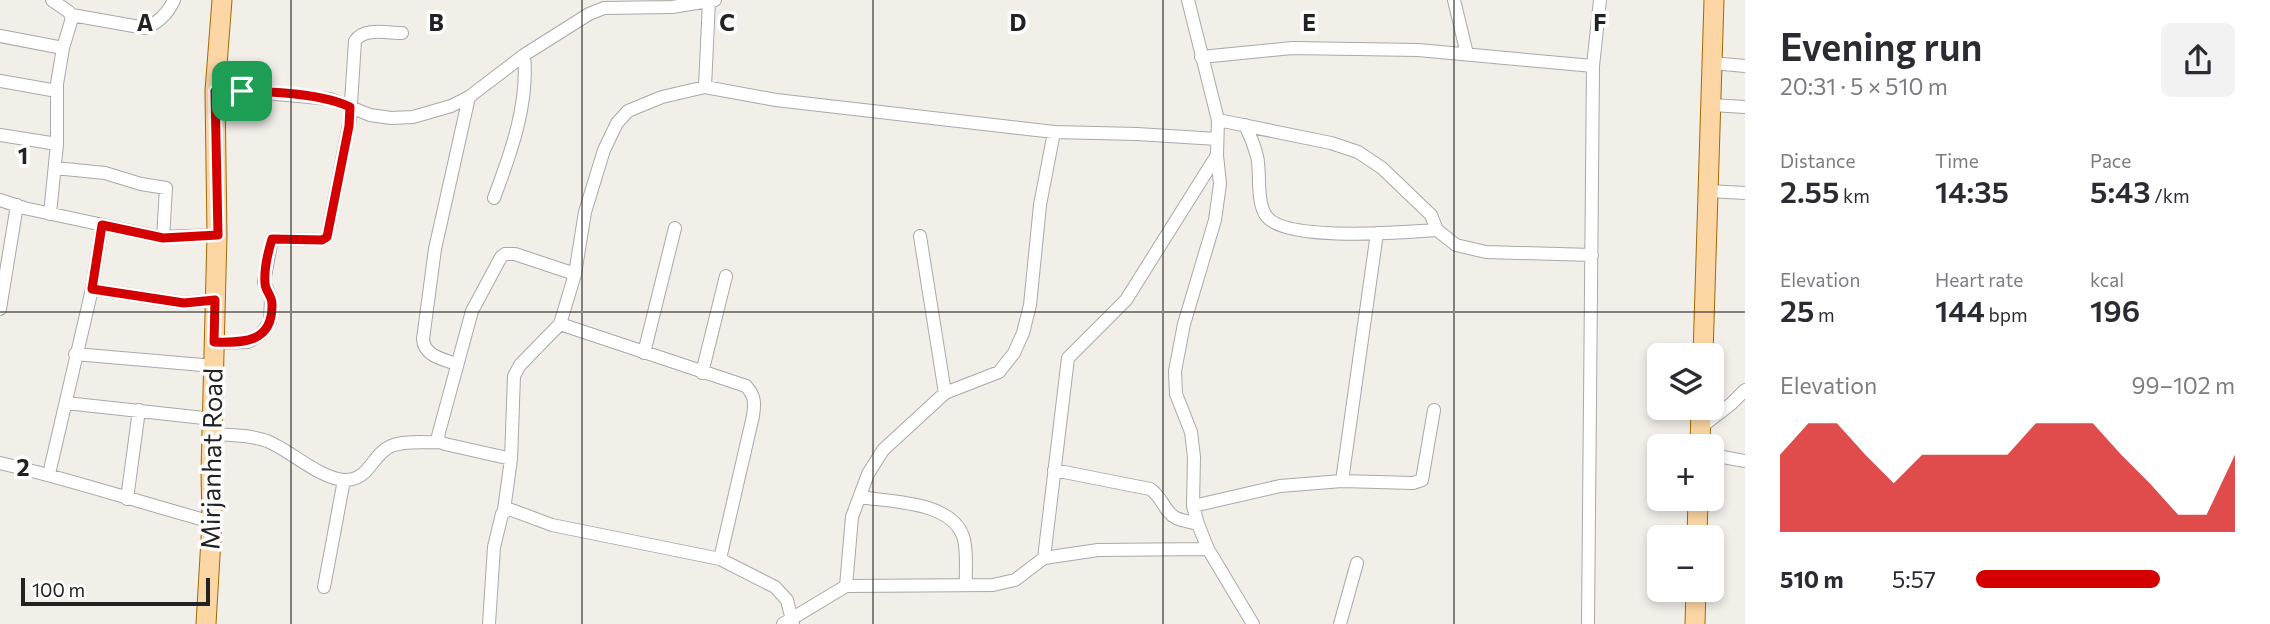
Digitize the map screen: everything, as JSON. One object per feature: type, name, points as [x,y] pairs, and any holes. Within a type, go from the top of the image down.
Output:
[{"type":"main road","name":"Mirjanhat Road","points":[[206,624],[212,522],[218,235],[215,91],[222,0]]},
{"type":"main road","points":[[1703,343],[1714,0]]},
{"type":"main road","points":[[1695,624],[1696,602]]},
{"type":"street","points":[[52,0],[72,15],[145,28],[154,25],[174,0]]},
{"type":"street","points":[[1188,0],[1218,120],[1220,184],[1218,208],[1184,324],[1175,371],[1176,394],[1191,432],[1194,457],[1193,506],[1198,524],[1208,549],[1253,624]]},
{"type":"street","points":[[1454,0],[1467,54]]},
{"type":"street","points":[[1588,624],[1594,66],[1600,0]]},
{"type":"street","points":[[215,91],[330,99],[370,115],[401,118],[440,110],[468,97],[524,55],[589,14],[604,8],[712,1],[705,86]]},
{"type":"street","points":[[50,214],[57,144],[57,91],[72,15]]},
{"type":"street","points":[[214,342],[248,342],[260,335],[270,322],[271,298],[264,282],[272,239],[322,240],[327,237],[349,126],[353,48],[359,35],[365,32],[402,33]]},
{"type":"street","points":[[0,36],[64,48]]},
{"type":"street","points":[[1201,57],[1293,48],[1418,50],[1594,66]]},
{"type":"street","points":[[494,198],[514,141],[525,83],[524,55]]},
{"type":"street","points":[[1712,63],[1745,66]]},
{"type":"street","points":[[0,80],[57,91]]},
{"type":"street","points":[[489,624],[496,534],[504,510],[511,459],[514,376],[520,365],[560,324],[575,274],[585,212],[604,150],[617,123],[628,111],[662,97],[705,86],[776,100],[1054,132],[1217,139]]},
{"type":"street","points":[[456,364],[429,354],[423,346],[423,340],[435,249],[468,97]]},
{"type":"street","points":[[1711,105],[1745,107]]},
{"type":"street","points":[[1218,120],[1331,143],[1358,152],[1382,168],[1431,215],[1437,230],[1456,245],[1486,252],[1592,254]]},
{"type":"street","points":[[1245,125],[1257,156],[1263,211],[1272,222],[1291,228],[1346,235],[1437,230]]},
{"type":"street","points":[[846,586],[852,517],[869,474],[883,450],[945,393],[999,372],[1014,353],[1023,333],[1030,305],[1040,205],[1054,132]]},
{"type":"street","points":[[0,135],[57,144]]},
{"type":"street","points":[[1044,558],[1068,358],[1126,300],[1217,155]]},
{"type":"street","points":[[55,168],[105,173],[166,188],[163,238]]},
{"type":"street","points":[[1708,191],[1745,192]]},
{"type":"street","points":[[0,200],[50,214],[163,238],[218,235]]},
{"type":"street","points":[[0,309],[16,205]]},
{"type":"street","points":[[49,474],[92,289],[102,225]]},
{"type":"street","points":[[644,353],[675,228]]},
{"type":"street","points":[[1342,481],[1377,233]]},
{"type":"street","points":[[920,236],[945,393]]},
{"type":"street","points":[[440,442],[438,436],[472,312],[501,257],[515,254],[575,274]]},
{"type":"street","points":[[702,373],[726,276]]},
{"type":"street","points":[[92,289],[184,303],[215,300]]},
{"type":"street","points":[[560,324],[746,386],[752,393],[755,402],[753,416],[720,559]]},
{"type":"street","points":[[75,354],[214,366]]},
{"type":"street","points":[[1703,434],[1745,390]]},
{"type":"street","points":[[66,403],[139,410],[213,426],[269,442],[344,480],[362,475],[384,450],[394,444],[440,442],[511,459]]},
{"type":"street","points":[[127,499],[139,410]]},
{"type":"street","points":[[1193,506],[1280,486],[1342,481],[1413,483],[1422,480],[1434,410]]},
{"type":"street","points":[[1724,458],[1745,461]]},
{"type":"street","points":[[0,463],[49,474],[212,522]]},
{"type":"street","points":[[1054,470],[1150,489],[1158,493],[1171,514],[1178,519],[1198,524]]},
{"type":"street","points":[[324,587],[344,480]]},
{"type":"street","points":[[860,497],[923,507],[941,512],[952,519],[963,535],[965,544],[966,585]]},
{"type":"street","points":[[504,510],[514,510],[561,527],[720,559],[775,587],[787,600],[790,622],[846,586],[993,585],[1015,580],[1044,558],[1098,550],[1208,549]]},
{"type":"street","points":[[1340,624],[1357,563]]},
{"type":"route","points":[[215,91],[242,91],[330,99],[350,107],[350,119],[327,237],[322,240],[273,238],[264,282],[271,296],[270,322],[260,335],[248,342],[214,342],[215,300],[184,303],[92,289],[102,225],[163,238],[218,235],[215,91]]}]
